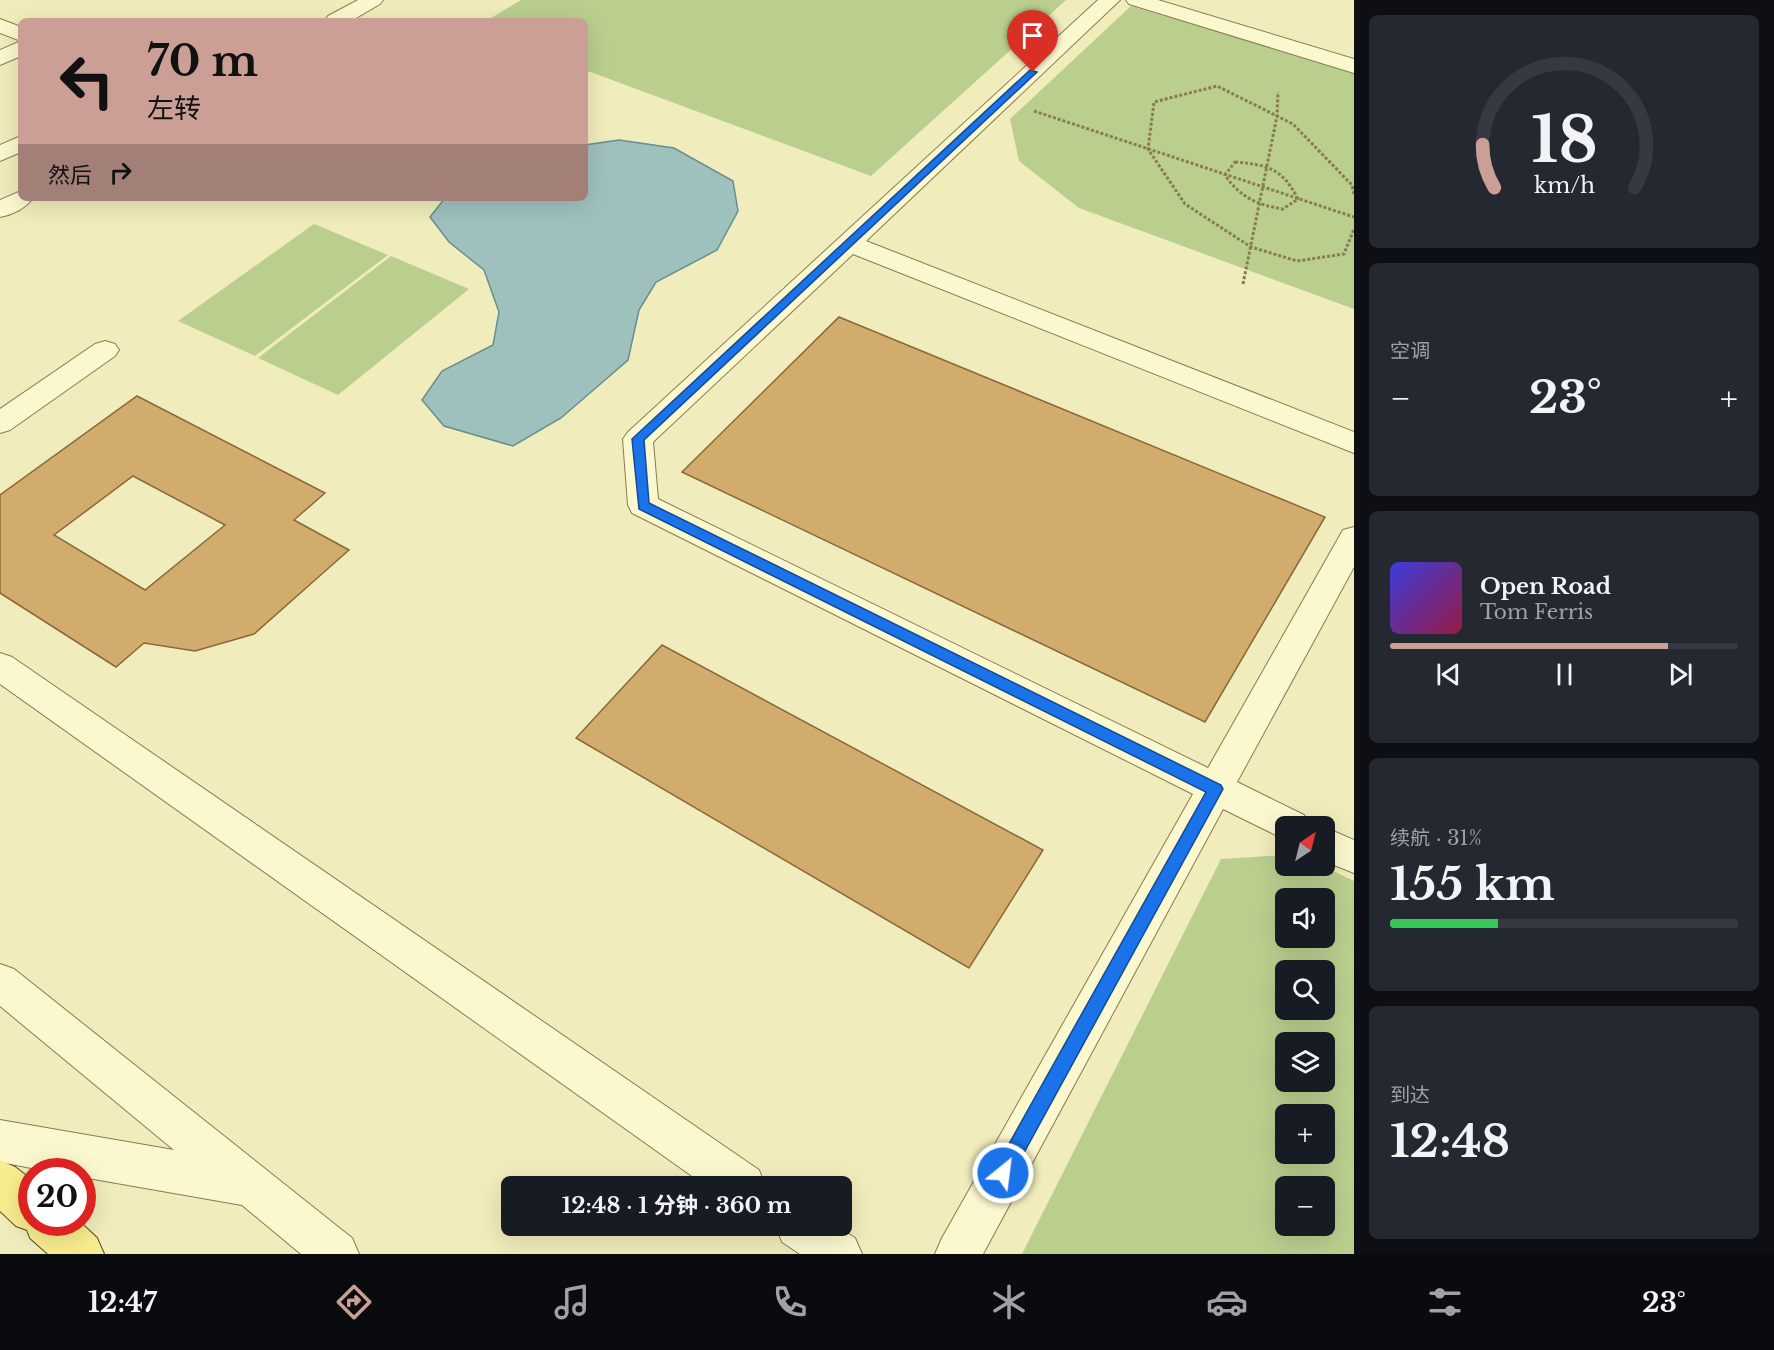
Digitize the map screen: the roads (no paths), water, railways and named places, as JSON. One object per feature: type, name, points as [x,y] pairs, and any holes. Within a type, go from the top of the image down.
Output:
[{"type":"main road","points":[[0,1182],[18,1198]]},
{"type":"main road","points":[[61,1236],[81,1254]]},
{"type":"street","points":[[341,18],[373,0]]},
{"type":"street","points":[[1110,0],[638,439],[643,506],[1275,818]]},
{"type":"street","points":[[1136,0],[1354,66]]},
{"type":"street","points":[[0,26],[18,34]]},
{"type":"street","points":[[0,58],[18,49]]},
{"type":"street","points":[[0,154],[18,145]]},
{"type":"street","points":[[0,210],[18,200]]},
{"type":"street","points":[[849,243],[1354,443]]},
{"type":"street","points":[[0,423],[105,350]]},
{"type":"street","points":[[958,1254],[1354,538]]},
{"type":"street","points":[[0,666],[729,1176]]},
{"type":"street","points":[[1335,848],[1354,857]]},
{"type":"street","points":[[0,982],[336,1254]]},
{"type":"street","points":[[0,1141],[252,1186]]},
{"type":"street","points":[[813,1236],[839,1254]]},
{"type":"water","points":[[619,140],[674,148],[733,181],[738,211],[717,250],[656,282],[639,310],[628,360],[561,418],[513,446],[444,426],[422,400],[442,371],[493,345],[499,312],[484,270],[449,242],[430,217],[443,201],[588,201],[588,145]]}]
